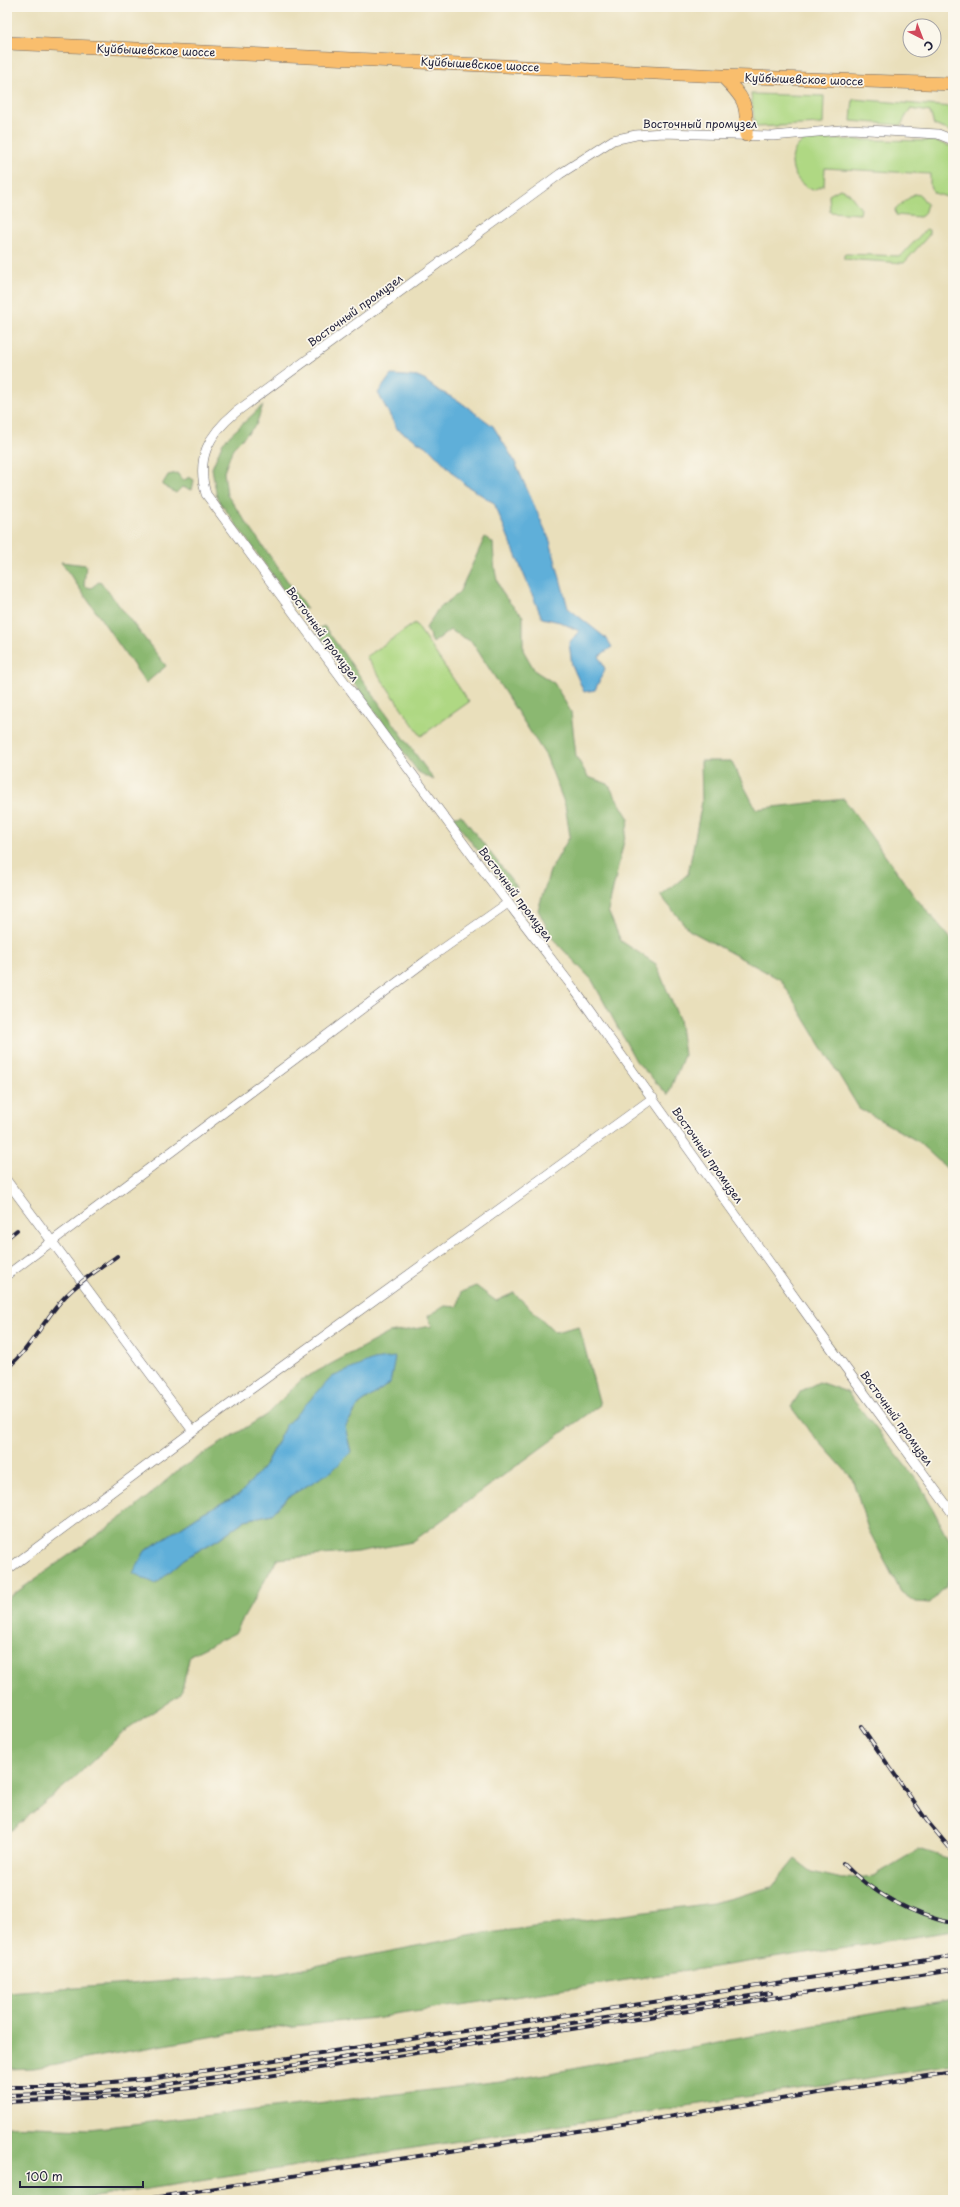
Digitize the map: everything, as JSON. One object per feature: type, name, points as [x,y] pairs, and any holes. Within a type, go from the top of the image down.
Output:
[{"type":"highway","name":"Куйбышевское шоссе","points":[[7,43],[722,76],[953,84]]},
{"type":"highway","points":[[722,76],[743,100],[746,109],[746,135]]},
{"type":"street","name":"Восточный промузел","points":[[953,140],[938,134],[851,129],[773,136],[662,133],[636,135],[613,140],[560,174],[236,412],[218,428],[205,450],[202,479],[206,494],[653,1098],[823,1338],[953,1514]]},
{"type":"street","points":[[7,1275],[427,960],[508,903]]},
{"type":"street","points":[[7,1570],[193,1432],[653,1098]]},
{"type":"street","points":[[7,1181],[193,1432]]},
{"type":"green space","points":[[751,94],[824,96],[823,124],[755,127]]},
{"type":"green space","points":[[853,99],[953,107],[953,132],[934,125],[930,112],[910,109],[901,125],[851,121]]},
{"type":"green space","points":[[807,139],[934,141],[953,147],[953,194],[947,197],[934,193],[930,186],[930,174],[825,168],[824,185],[813,190],[799,181],[792,166],[792,158],[795,151],[799,144]]},
{"type":"green space","points":[[840,189],[849,193],[861,209],[860,214],[830,212],[829,195]]},
{"type":"green space","points":[[914,194],[920,195],[927,204],[924,214],[920,217],[896,215],[895,209]]},
{"type":"green space","points":[[926,229],[929,230],[929,235],[904,263],[844,259],[844,255],[846,254],[901,256]]},
{"type":"green space","points":[[263,405],[256,425],[233,448],[224,472],[227,495],[307,609],[295,606],[217,498],[212,468],[223,442]]},
{"type":"green space","points":[[177,473],[183,481],[189,477],[194,480],[192,490],[182,487],[176,493],[162,485],[168,475]]},
{"type":"green space","points":[[485,537],[493,543],[498,584],[507,599],[523,616],[523,650],[535,671],[554,683],[571,712],[576,756],[588,777],[608,784],[629,819],[608,911],[621,941],[656,964],[679,1019],[684,1055],[668,1095],[636,1061],[592,980],[553,939],[538,910],[550,871],[570,836],[565,805],[546,756],[472,642],[450,630],[433,643],[426,628],[438,609],[459,593]]},
{"type":"green space","points":[[61,562],[86,565],[84,586],[91,588],[100,581],[166,666],[146,683]]},
{"type":"green space","points":[[415,623],[469,702],[421,736],[366,657]]},
{"type":"green space","points":[[324,626],[434,780],[418,772],[316,630]]},
{"type":"green space","points":[[701,761],[731,761],[756,809],[844,799],[915,897],[953,941],[953,1174],[917,1141],[859,1108],[781,980],[689,930],[661,896],[688,874],[702,802]]},
{"type":"green space","points":[[461,815],[517,887],[507,888],[452,817]]},
{"type":"green space","points":[[476,1286],[496,1301],[514,1293],[555,1332],[579,1326],[600,1405],[412,1542],[357,1552],[277,1559],[235,1633],[190,1655],[181,1694],[128,1728],[72,1780],[7,1834],[7,1599],[134,1509],[178,1470],[266,1415],[301,1380],[389,1333],[432,1326],[428,1316],[445,1306],[458,1307],[461,1292]],"holes":[[[390,1383],[359,1405],[345,1427],[351,1452],[288,1497],[272,1514],[245,1520],[220,1538],[184,1559],[156,1584],[145,1551],[204,1512],[240,1494],[265,1465],[286,1425],[300,1413]]]},
{"type":"green space","points":[[819,1382],[847,1392],[919,1483],[953,1547],[953,1566],[946,1586],[930,1603],[915,1602],[901,1592],[868,1529],[852,1478],[807,1428],[791,1407],[801,1391]]},
{"type":"green space","points":[[919,1849],[947,1858],[953,1858],[953,1931],[374,2018],[244,2031],[34,2068],[7,2069],[7,1993],[278,1973],[474,1935],[713,1903],[772,1887],[795,1859],[812,1872],[842,1879],[874,1876]]},
{"type":"green space","points":[[953,1999],[953,2065],[76,2200],[7,2200],[7,2126],[89,2129],[501,2082]]},
{"type":"water","points":[[391,375],[420,377],[438,390],[459,401],[493,426],[514,460],[550,541],[568,608],[607,639],[612,647],[599,656],[605,669],[595,690],[584,692],[572,665],[569,643],[579,631],[560,622],[542,618],[494,503],[464,484],[430,449],[397,429],[378,393]]},
{"type":"water","points":[[395,1357],[390,1383],[359,1405],[345,1427],[351,1452],[332,1471],[288,1497],[272,1514],[245,1520],[220,1538],[184,1559],[156,1584],[133,1573],[145,1551],[204,1512],[240,1494],[265,1465],[286,1425],[332,1377],[373,1360]]},
{"type":"railway","points":[[7,1238],[17,1230]]},
{"type":"railway","points":[[7,1368],[28,1346],[63,1298],[70,1291],[117,1256]]},
{"type":"railway","points":[[861,1726],[927,1821],[953,1852]]},
{"type":"railway","points":[[843,1863],[866,1884],[908,1909],[938,1920],[953,1923]]},
{"type":"railway","points":[[7,2087],[57,2087],[157,2078],[953,1956]]},
{"type":"railway","points":[[7,2102],[126,2096],[197,2087],[953,1970]]},
{"type":"railway","points":[[7,2095],[94,2093],[143,2088],[771,1993]]},
{"type":"railway","points":[[139,2200],[953,2072]]}]
